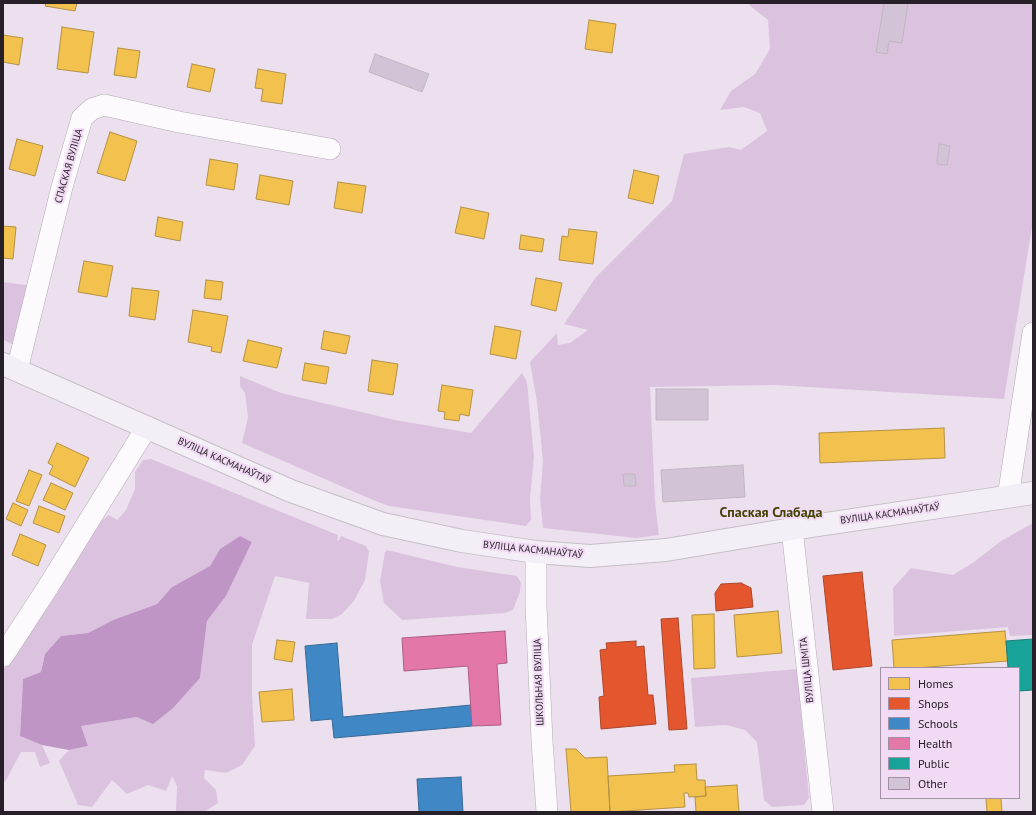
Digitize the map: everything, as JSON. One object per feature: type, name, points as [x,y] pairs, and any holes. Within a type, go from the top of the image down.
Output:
[{"type":"main road","name":"ВУЛІЦА КАСМАНАЎТАЎ","points":[[10,367],[291,491],[383,524],[462,541],[536,552],[590,556],[666,550],[792,529],[1033,493]]},
{"type":"street","name":"СПАСКАЯ ВУЛІЦА","points":[[10,367],[82,118],[92,108],[104,105],[179,122],[330,148]]},
{"type":"street","points":[[1008,497],[1033,333]]},
{"type":"street","points":[[3,656],[46,590],[147,427]]},
{"type":"street","name":"ВУЛІЦА ШМІТА","points":[[792,529],[823,812]]},
{"type":"street","name":"ШКОЛЬНАЯ ВУЛІЦА","points":[[536,552],[536,606],[542,741],[547,812]]},
{"type":"shaded area","points":[[750,3],[1033,3],[1033,221],[1004,399],[775,385],[650,387],[655,502],[659,535],[636,538],[543,528],[540,499],[543,461],[537,402],[530,362],[557,333],[558,345],[570,343],[588,330],[564,324],[596,277],[672,201],[684,154],[729,147],[741,150],[767,131],[760,113],[744,107],[720,110],[731,91],[755,74],[770,49],[768,20],[749,5]]},
{"type":"shaded area","points":[[3,282],[34,286],[19,347],[3,340]]},
{"type":"shaded area","points":[[522,373],[527,382],[534,457],[530,499],[531,520],[526,526],[389,506],[242,443],[248,417],[245,393],[240,386],[240,376],[281,393],[395,420],[471,433]]},
{"type":"shaded area","points":[[151,459],[338,535],[337,541],[341,536],[366,546],[369,552],[365,580],[354,601],[342,614],[332,619],[306,619],[309,583],[275,576],[252,645],[252,694],[255,746],[242,765],[226,773],[205,770],[204,778],[216,790],[218,803],[204,812],[176,811],[177,786],[172,776],[166,791],[148,785],[127,794],[112,780],[92,807],[78,805],[59,761],[69,750],[88,746],[80,726],[137,717],[200,678],[207,621],[226,596],[252,542],[240,536],[220,549],[210,566],[172,587],[157,604],[113,620],[88,633],[61,636],[45,654],[41,672],[23,679],[20,736],[42,745],[50,763],[40,767],[35,752],[21,752],[5,782],[3,781],[3,668],[5,668],[51,603],[100,522],[109,515],[117,520],[126,510],[135,489],[135,472],[143,460]]},
{"type":"shaded area","points":[[1033,523],[1033,635],[1010,636],[1008,627],[894,636],[893,588],[911,568],[953,575],[974,562],[1001,541]]},
{"type":"shaded area","points":[[240,536],[252,542],[226,596],[207,621],[200,678],[173,708],[153,724],[137,717],[81,726],[88,746],[69,750],[42,745],[20,736],[23,679],[41,672],[45,654],[61,636],[88,633],[113,620],[157,604],[172,587],[210,566],[220,549]]},
{"type":"shaded area","points":[[387,550],[457,567],[517,576],[521,583],[520,592],[513,610],[505,613],[402,620],[384,603],[380,581],[385,552]]},
{"type":"shaded area","points":[[797,669],[809,798],[804,805],[772,807],[764,800],[757,742],[745,730],[726,725],[695,727],[691,678]]},
{"type":"building: Homes","points":[[46,3],[77,3],[75,11],[45,6]]},
{"type":"building: Homes","points":[[589,20],[616,24],[612,53],[585,49]]},
{"type":"building: Homes","points":[[62,27],[94,32],[88,73],[57,69]]},
{"type":"building: Homes","points":[[3,35],[23,38],[19,65],[3,62]]},
{"type":"building: Homes","points":[[118,48],[140,51],[136,78],[114,75]]},
{"type":"building: Homes","points":[[192,64],[215,69],[210,92],[187,87]]},
{"type":"building: Homes","points":[[258,69],[286,74],[282,104],[261,101],[263,89],[255,88]]},
{"type":"building: Homes","points":[[110,132],[137,141],[125,181],[97,173]]},
{"type":"building: Homes","points":[[17,139],[43,146],[35,176],[9,169]]},
{"type":"building: Homes","points":[[210,159],[238,164],[234,190],[206,185]]},
{"type":"building: Homes","points":[[634,170],[659,176],[653,204],[628,198]]},
{"type":"building: Homes","points":[[260,175],[293,181],[289,205],[256,199]]},
{"type":"building: Homes","points":[[338,182],[366,186],[362,213],[334,208]]},
{"type":"building: Homes","points":[[461,207],[489,213],[484,239],[455,233]]},
{"type":"building: Homes","points":[[158,217],[183,222],[180,241],[155,236]]},
{"type":"building: Homes","points":[[3,226],[16,227],[13,259],[3,258]]},
{"type":"building: Homes","points":[[569,229],[597,232],[593,264],[559,260],[562,236],[568,237]]},
{"type":"building: Homes","points":[[521,235],[544,239],[542,252],[519,249]]},
{"type":"building: Homes","points":[[84,261],[113,266],[107,297],[78,292]]},
{"type":"building: Homes","points":[[536,278],[562,283],[556,311],[531,305]]},
{"type":"building: Homes","points":[[206,280],[223,282],[221,300],[204,298]]},
{"type":"building: Homes","points":[[132,288],[159,291],[155,320],[129,316]]},
{"type":"building: Homes","points":[[193,310],[228,316],[221,353],[211,351],[212,347],[188,342]]},
{"type":"building: Homes","points":[[495,326],[521,331],[516,359],[490,354]]},
{"type":"building: Homes","points":[[324,331],[350,336],[346,354],[321,349]]},
{"type":"building: Homes","points":[[248,340],[282,348],[277,368],[243,361]]},
{"type":"building: Homes","points":[[372,360],[398,364],[393,395],[368,391]]},
{"type":"building: Homes","points":[[305,363],[329,367],[326,384],[302,380]]},
{"type":"building: Homes","points":[[442,385],[473,390],[469,416],[460,414],[459,421],[444,419],[445,412],[438,411]]},
{"type":"building: Homes","points":[[944,428],[945,458],[820,463],[819,433]]},
{"type":"building: Homes","points":[[57,443],[89,458],[75,487],[49,474],[53,466],[48,463]]},
{"type":"building: Homes","points":[[29,470],[42,475],[29,506],[16,501]]},
{"type":"building: Homes","points":[[51,483],[73,493],[65,510],[43,500]]},
{"type":"building: Homes","points":[[13,503],[28,510],[21,526],[6,519]]},
{"type":"building: Homes","points":[[39,506],[65,516],[59,533],[33,523]]},
{"type":"building: Homes","points":[[20,534],[46,545],[38,566],[12,555]]},
{"type":"building: Homes","points":[[778,611],[782,653],[737,657],[734,615]]},
{"type":"building: Homes","points":[[714,614],[715,668],[694,669],[692,615]]},
{"type":"building: Homes","points":[[1005,631],[1008,661],[929,667],[894,667],[892,640]]},
{"type":"building: Homes","points":[[277,640],[295,642],[292,662],[274,659]]},
{"type":"building: Homes","points":[[292,689],[294,720],[262,722],[259,692]]},
{"type":"building: Homes","points":[[566,749],[576,749],[585,758],[607,757],[610,812],[571,812]]},
{"type":"building: Homes","points":[[696,764],[697,780],[705,780],[706,796],[689,797],[688,793],[684,793],[685,807],[610,812],[608,776],[675,772],[674,765]]},
{"type":"building: Homes","points":[[737,785],[739,812],[696,812],[695,797],[706,796],[705,787]]},
{"type":"building: Homes","points":[[986,799],[1001,799],[1002,812],[987,812]]},
{"type":"building: Shops","points":[[862,572],[872,666],[833,670],[823,576]]},
{"type":"building: Shops","points":[[741,583],[751,588],[753,607],[716,611],[715,593],[721,584]]},
{"type":"building: Shops","points":[[678,618],[687,729],[669,730],[661,619]]},
{"type":"building: Shops","points":[[636,641],[636,647],[644,646],[648,695],[653,695],[656,724],[601,729],[599,697],[604,696],[600,650],[607,649],[606,643]]},
{"type":"building: Schools","points":[[337,643],[343,717],[471,705],[472,726],[334,738],[332,719],[311,721],[305,646]]},
{"type":"building: Schools","points":[[461,777],[463,812],[419,812],[417,779]]},
{"type":"building: Health","points":[[505,631],[507,663],[497,664],[501,725],[472,726],[468,666],[404,671],[402,638]]},
{"type":"building: Public","points":[[1033,639],[1033,690],[1020,691],[1020,667],[1008,667],[1006,641]]},
{"type":"building: Other","points":[[884,3],[908,3],[902,43],[889,41],[887,54],[876,52]]},
{"type":"building: Other","points":[[375,54],[429,74],[422,92],[369,72]]},
{"type":"building: Other","points":[[939,144],[950,146],[947,165],[937,164]]},
{"type":"building: Other","points":[[656,389],[708,389],[708,420],[656,420]]},
{"type":"building: Other","points":[[743,465],[745,497],[663,502],[661,470]]},
{"type":"building: Other","points":[[623,474],[635,474],[636,486],[624,486]]},
{"type":"district","name":"Спаская Слабада","points":[[771,513]]}]
